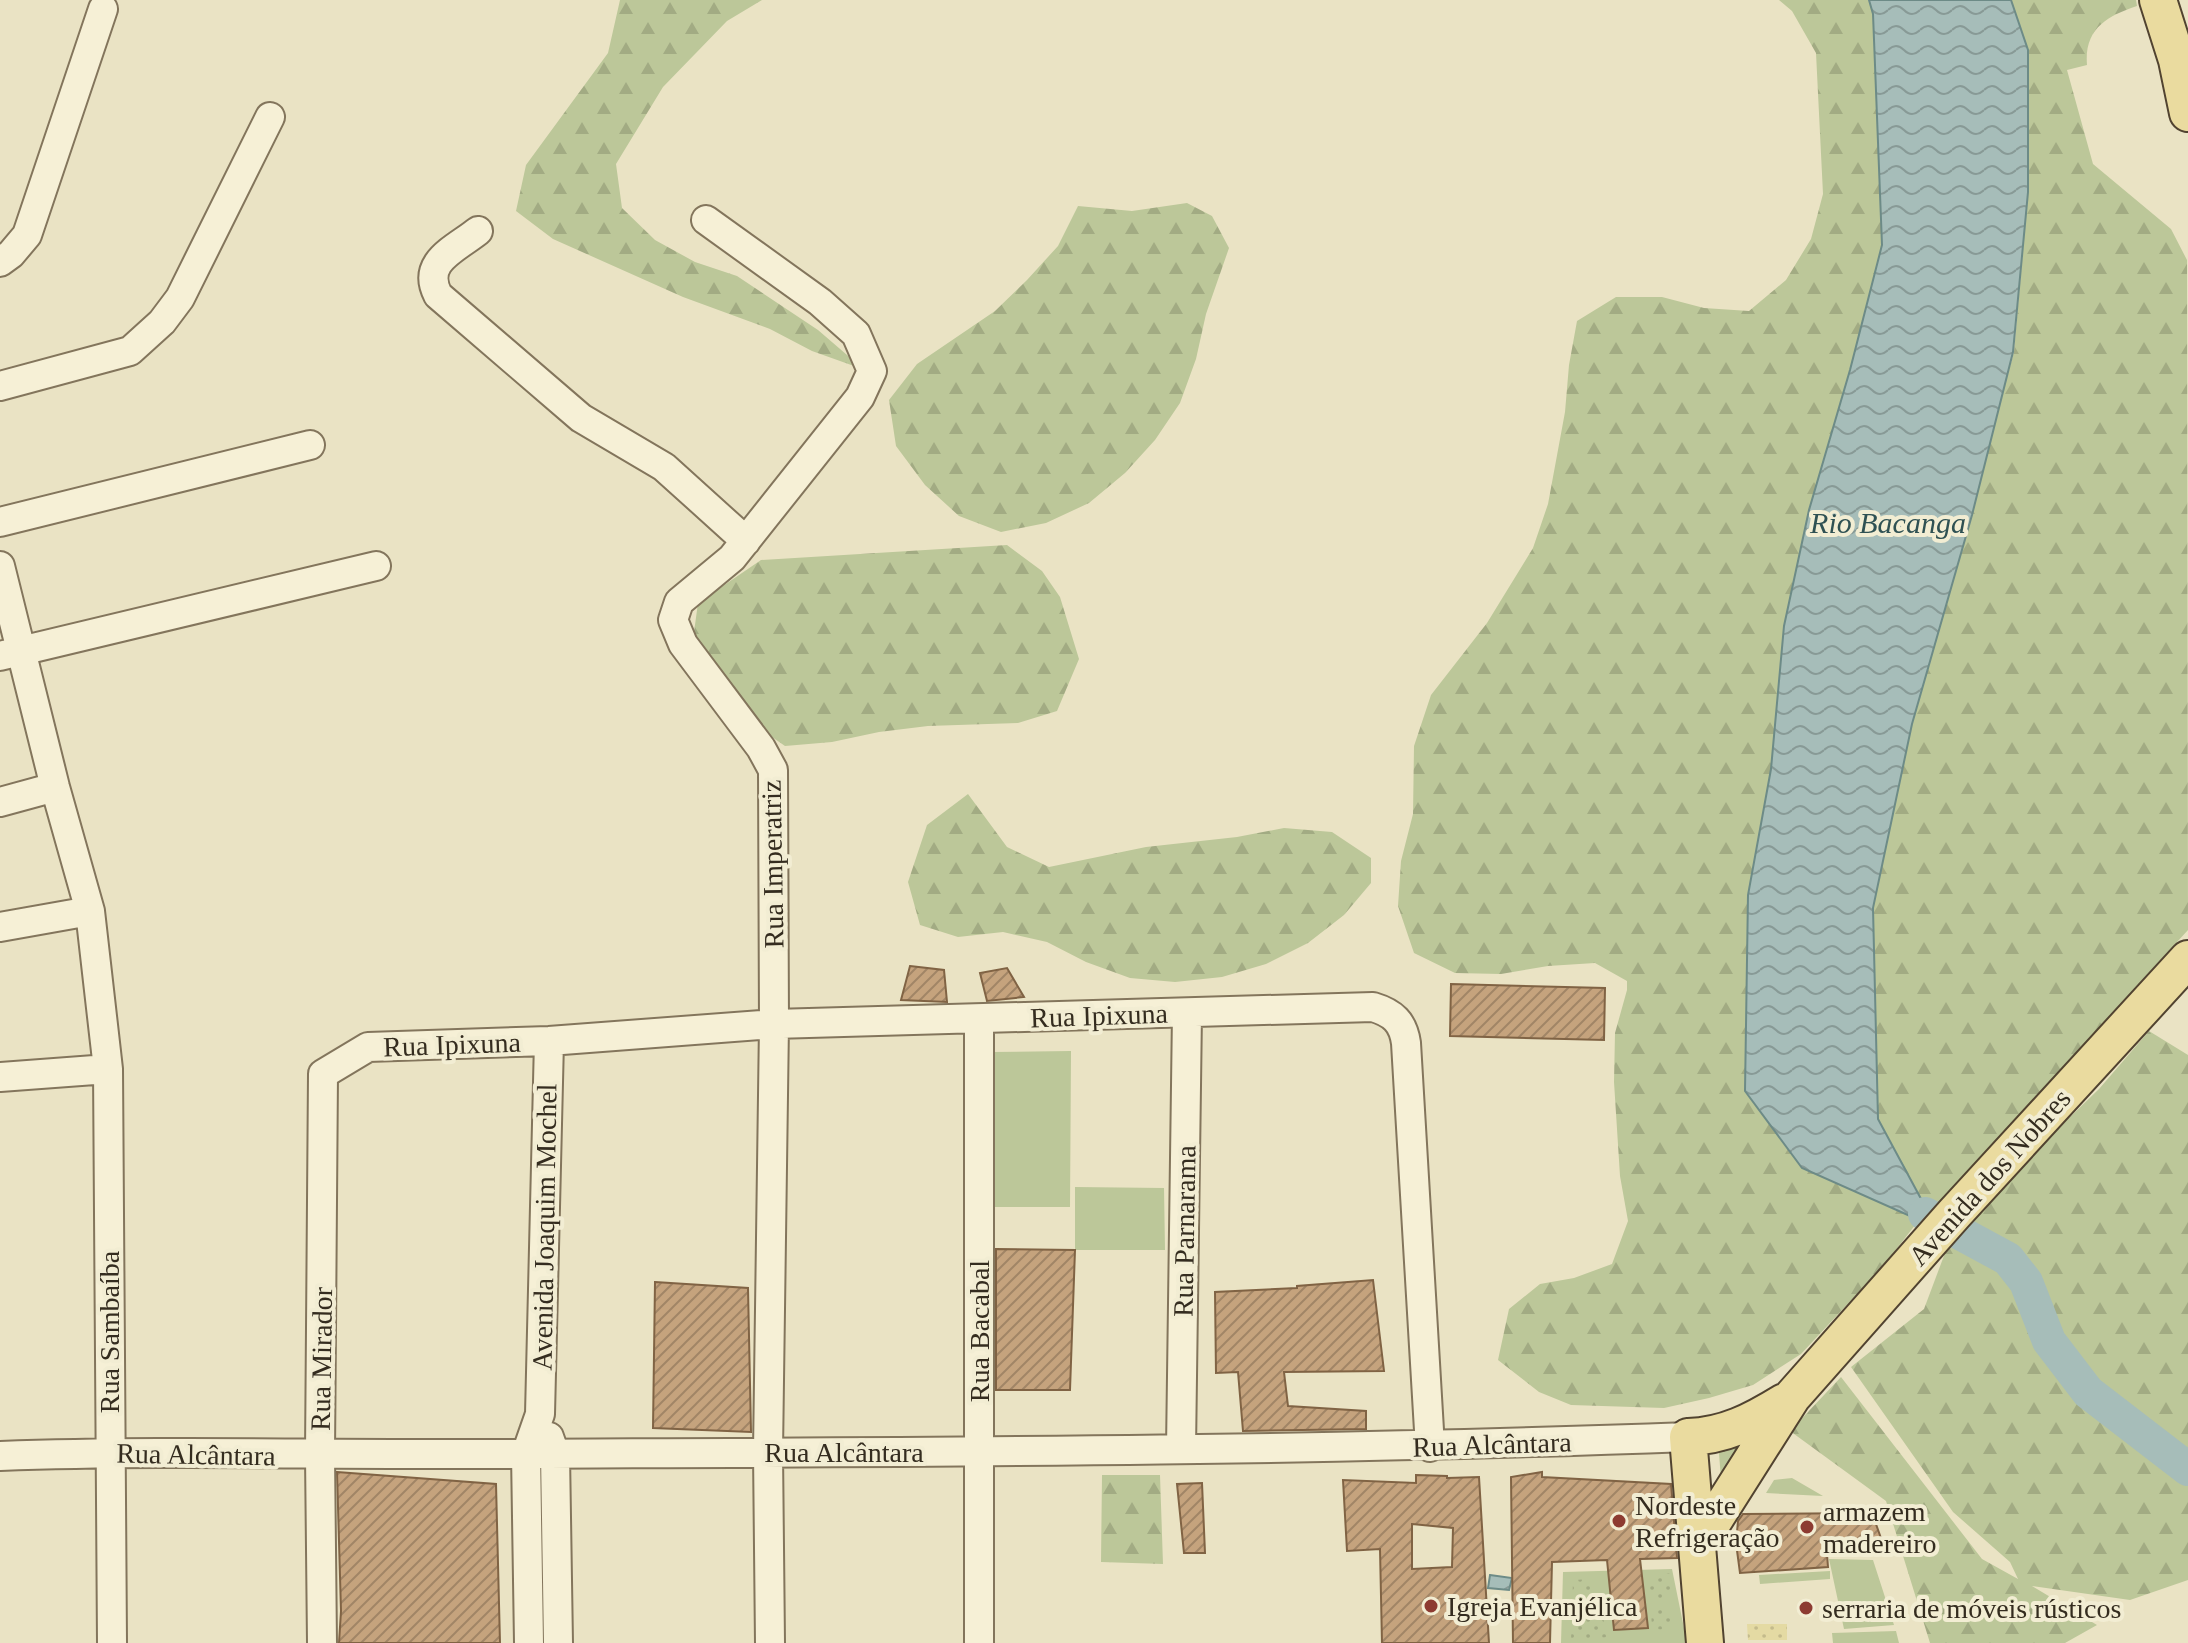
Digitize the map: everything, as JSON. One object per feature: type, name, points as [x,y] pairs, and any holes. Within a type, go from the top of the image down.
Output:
[{"type":"main road","points":[[2158,0],[2177,60],[2188,113]]},
{"type":"main road","name":"Avenida dos Nobres","points":[[1714,1520],[1792,1397],[1924,1247],[2188,959]]},
{"type":"main road","name":"Avenida dos Nobres","points":[[1698,1437],[1744,1425],[1792,1397]]},
{"type":"main road","points":[[1698,1437],[1714,1520],[1722,1643]]},
{"type":"main road","points":[[1698,1437],[1705,1643]]},
{"type":"street","points":[[0,262],[27,235],[103,9]]},
{"type":"street","points":[[0,386],[130,351],[162,322],[180,298],[270,117]]},
{"type":"street","name":"Rua Imperatriz","points":[[706,220],[820,302],[856,334],[872,371],[860,397],[746,541],[732,558],[679,602],[673,620],[683,644],[761,748],[773,770],[774,1024],[768,1452],[770,1643]]},
{"type":"street","points":[[478,231],[432,270],[431,282],[438,295],[581,418],[664,467],[746,541]]},
{"type":"street","points":[[0,522],[310,445]]},
{"type":"street","name":"Rua Sambaíba","points":[[0,566],[10,653],[55,787],[90,911],[108,1069],[112,1643]]},
{"type":"street","points":[[10,653],[376,566]]},
{"type":"street","points":[[0,802],[55,787]]},
{"type":"street","points":[[0,927],[90,911]]},
{"type":"street","name":"Rua Ipixuna","points":[[323,1074],[368,1047],[549,1041],[774,1024],[1373,1007],[1387,1011],[1404,1029],[1430,1447]]},
{"type":"street","name":"Rua Parnarama","points":[[1181,1449],[1187,1013]]},
{"type":"street","name":"Rua Bacabal","points":[[979,1019],[979,1643]]},
{"type":"street","name":"Avenida Joaquim Mochel","points":[[529,1643],[526,1454],[540,1414],[549,1041]]},
{"type":"street","points":[[0,1077],[108,1069]]},
{"type":"street","name":"Rua Mirador","points":[[322,1643],[323,1074]]},
{"type":"street","name":"Avenida Joaquim Mochel","points":[[540,1414],[555,1454],[558,1643]]},
{"type":"street","name":"Rua Alcântara","points":[[0,1456],[110,1452],[320,1455],[1430,1447],[1698,1437]]},
{"type":"green space","points":[[620,0],[762,0],[727,21],[663,87],[616,164],[622,208],[655,240],[695,262],[737,276],[818,330],[854,361],[854,366],[812,351],[770,329],[683,297],[553,239],[516,211],[526,165],[608,53]]},
{"type":"green space","points":[[1779,0],[1869,0],[1873,14],[1882,245],[1809,510],[1784,626],[1771,769],[1748,895],[1802,1168],[1919,1220],[1884,1265],[1801,1354],[1753,1385],[1664,1408],[1571,1405],[1539,1392],[1498,1360],[1509,1309],[1540,1284],[1574,1278],[1612,1264],[1628,1221],[1620,1176],[1614,1082],[1615,1033],[1627,981],[1595,963],[1548,966],[1501,974],[1455,973],[1414,953],[1398,906],[1401,861],[1413,814],[1414,746],[1431,695],[1487,623],[1533,548],[1548,504],[1577,321],[1616,297],[1662,297],[1704,308],[1749,311],[1786,280],[1811,239],[1823,194],[1816,53],[1792,11]]},
{"type":"green space","points":[[2011,0],[2136,0],[2137,6],[2116,14],[2094,33],[2089,42],[2087,65],[2067,70],[2093,164],[2171,229],[2187,260],[2188,930],[1939,1202],[1927,1210],[1878,1119],[1873,908],[1912,724],[2014,352],[2028,192],[2028,51]]},
{"type":"green space","points":[[1187,203],[1212,216],[1229,248],[1180,403],[1155,440],[1125,473],[1089,503],[1046,523],[1001,532],[959,516],[925,485],[896,446],[889,400],[917,364],[995,311],[1027,280],[1058,246],[1078,206],[1132,211]]},
{"type":"green space","points":[[1007,545],[1042,571],[1060,597],[1079,659],[1057,711],[1018,723],[928,726],[832,742],[785,746],[772,737],[714,667],[694,632],[698,603],[761,560]]},
{"type":"green space","points":[[968,794],[1007,847],[1049,867],[1146,847],[1237,837],[1284,828],[1332,832],[1371,858],[1371,883],[1344,915],[1308,943],[1266,964],[1222,977],[1175,982],[1130,978],[1086,962],[1047,942],[1003,932],[958,937],[920,925],[908,882],[927,825]]},
{"type":"green space","points":[[2149,1031],[2188,1055],[2188,1580],[2130,1600],[2032,1586],[2097,1625],[2065,1643],[1930,1643],[1886,1501],[1790,1431],[1841,1377],[1982,1559],[2018,1579],[2010,1562],[1953,1512],[1851,1367],[1924,1309],[1954,1229],[2099,1089]]},
{"type":"green space","points":[[1071,1051],[1070,1207],[990,1207],[991,1052]]},
{"type":"green space","points":[[1075,1187],[1164,1188],[1165,1250],[1075,1250]]},
{"type":"green space","points":[[1764,1423],[1723,1504],[1718,1441]]},
{"type":"green space","points":[[1102,1475],[1160,1475],[1163,1564],[1101,1562]]},
{"type":"green space","points":[[1792,1478],[1823,1496],[1766,1493],[1774,1480]]},
{"type":"green space","points":[[1829,1559],[1873,1560],[1894,1625],[1844,1629]]},
{"type":"green space","points":[[1672,1569],[1687,1643],[1561,1643],[1563,1572]]},
{"type":"green space","points":[[1830,1571],[1830,1579],[1760,1584],[1759,1575]]},
{"type":"green space","points":[[1670,1573],[1670,1597],[1648,1601],[1647,1578]]},
{"type":"green space","points":[[1593,1579],[1608,1637],[1571,1641],[1573,1580]]},
{"type":"green space","points":[[1651,1610],[1671,1610],[1673,1630],[1652,1629]]},
{"type":"green space","points":[[1896,1631],[1899,1643],[1833,1643],[1832,1633]]},
{"type":"sand","points":[[1747,1624],[1787,1624],[1787,1640],[1748,1640]]},
{"type":"water","name":"Rio Bacanga","points":[[1869,0],[2011,0],[2028,50],[2028,192],[2013,352],[1972,515],[1912,724],[1873,908],[1878,1119],[1927,1210],[1919,1220],[1802,1168],[1745,1091],[1748,895],[1771,769],[1784,626],[1809,510],[1882,245],[1873,14]]},
{"type":"water","points":[[1490,1575],[1512,1578],[1509,1590],[1488,1588]]},
{"type":"building","points":[[910,966],[944,970],[947,1002],[901,1000]]},
{"type":"building","points":[[1007,968],[1024,997],[987,1001],[980,973]]},
{"type":"building","points":[[1451,984],[1605,988],[1604,1040],[1450,1036]]},
{"type":"building","points":[[996,1249],[1075,1250],[1070,1390],[996,1390]]},
{"type":"building","points":[[1373,1280],[1384,1371],[1284,1372],[1288,1406],[1366,1411],[1366,1429],[1243,1431],[1238,1372],[1216,1373],[1215,1292]]},
{"type":"building","points":[[655,1282],[748,1288],[751,1432],[653,1428]]},
{"type":"building","points":[[337,1472],[496,1484],[500,1643],[339,1643]]},
{"type":"building","points":[[1542,1472],[1542,1477],[1671,1484],[1677,1558],[1640,1559],[1648,1628],[1614,1630],[1607,1560],[1552,1562],[1550,1643],[1513,1643],[1511,1477]]},
{"type":"building","points":[[1416,1475],[1479,1477],[1489,1643],[1382,1643],[1380,1549],[1347,1551],[1343,1480],[1416,1483]],"holes":[[[1412,1524],[1453,1528],[1452,1567],[1412,1569]]]},
{"type":"building","points":[[1202,1483],[1205,1553],[1184,1553],[1177,1484]]},
{"type":"building","name":"armazem madereiro","points":[[1872,1513],[1882,1541],[1826,1542],[1828,1567],[1740,1573],[1736,1543],[1738,1521],[1743,1514]]},
{"type":"waterway","points":[[1925,1214],[2008,1259],[2026,1282],[2049,1341],[2088,1392],[2188,1469]]},
{"type":"place","name":"Nordeste Refrigeração","points":[[1619,1521]]},
{"type":"place","name":"armazem madereiro","points":[[1807,1527]]},
{"type":"place","name":"Igreja Evanjélica","points":[[1431,1606]]},
{"type":"place","name":"serraria de móveis rústicos","points":[[1806,1608]]}]
